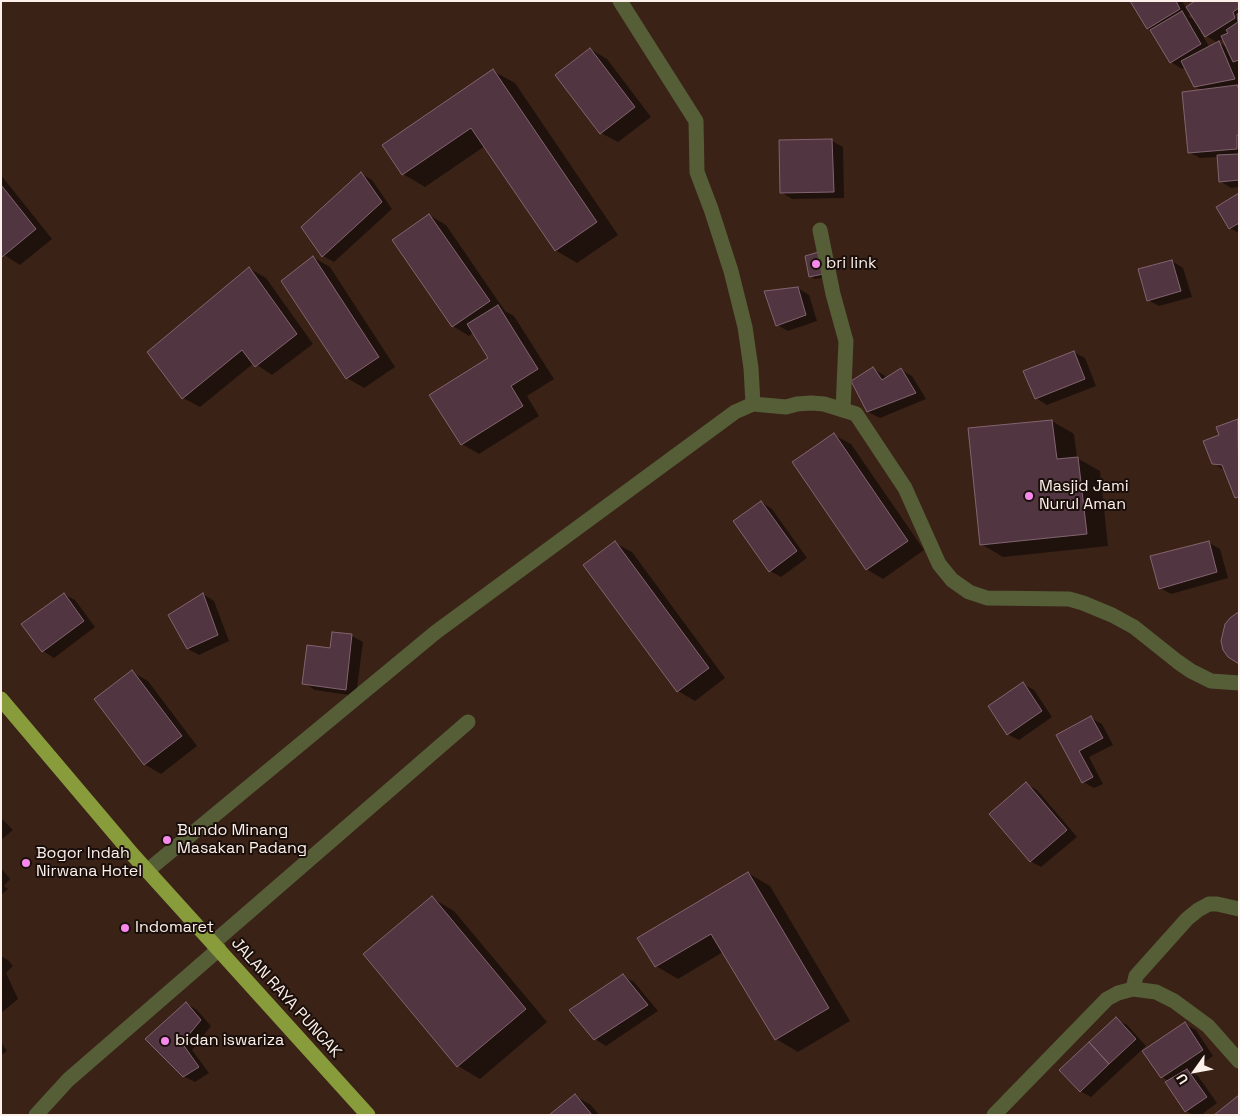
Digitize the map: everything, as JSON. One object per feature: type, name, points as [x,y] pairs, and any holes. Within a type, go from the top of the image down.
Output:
[{"type":"highway","name":"JALAN RAYA PUNCAK","points":[[3,706],[368,1115]]},
{"type":"street","points":[[620,1],[696,121],[696,172],[711,209],[731,271],[745,327],[751,368],[753,404]]},
{"type":"street","points":[[820,230],[832,294],[846,341],[843,410]]},
{"type":"street","points":[[148,870],[436,632],[735,412],[753,404],[786,407],[797,404],[824,404],[856,414],[905,488],[939,564],[952,580],[969,592],[987,598],[1069,599],[1083,603],[1134,627],[1191,671],[1211,681],[1239,683]]},
{"type":"street","points":[[36,1115],[68,1080],[468,722]]},
{"type":"street","points":[[1133,989],[1136,976],[1187,918],[1209,904],[1239,909]]},
{"type":"street","points":[[994,1115],[1107,999],[1118,993],[1133,989],[1156,992],[1174,1001],[1208,1026],[1239,1061]]},
{"type":"building","points":[[1130,1],[1176,1],[1180,9],[1147,29]]},
{"type":"building","points":[[1195,1],[1238,1],[1239,8],[1233,12],[1235,18],[1205,37],[1186,7]]},
{"type":"building","points":[[1182,11],[1201,44],[1170,63],[1150,30]]},
{"type":"building","points":[[1239,13],[1239,60],[1233,62],[1221,36],[1228,33],[1226,30],[1238,22],[1237,14]]},
{"type":"building","points":[[1219,41],[1235,79],[1194,87],[1181,61]]},
{"type":"building","points":[[590,48],[635,107],[600,134],[555,75]]},
{"type":"building","points":[[493,69],[597,222],[555,251],[471,128],[402,175],[382,145]]},
{"type":"building","points":[[1237,85],[1239,89],[1239,135],[1237,135],[1237,149],[1188,153],[1182,92]]},
{"type":"building","points":[[832,139],[834,192],[780,193],[779,140]]},
{"type":"building","points":[[1239,154],[1239,180],[1219,182],[1217,155]]},
{"type":"building","points":[[361,172],[382,202],[322,257],[301,227]]},
{"type":"building","points":[[1,185],[36,229],[2,257],[1,255]]},
{"type":"building","points":[[1239,193],[1239,223],[1229,229],[1216,207]]},
{"type":"building","points":[[429,214],[490,301],[452,327],[392,240]]},
{"type":"building","name":"bri link","points":[[822,251],[828,273],[809,277],[805,256]]},
{"type":"building","points":[[313,256],[379,357],[346,379],[281,281]]},
{"type":"building","points":[[1172,260],[1181,291],[1147,301],[1138,269]]},
{"type":"building","points":[[249,267],[297,334],[255,367],[242,350],[182,399],[147,352]]},
{"type":"building","points":[[798,287],[806,315],[776,326],[764,291]]},
{"type":"building","points":[[498,305],[538,369],[511,386],[523,406],[461,445],[429,395],[488,358],[467,324]]},
{"type":"building","points":[[1074,351],[1085,379],[1035,399],[1023,371]]},
{"type":"building","points":[[873,367],[882,380],[901,368],[916,393],[867,412],[851,381]]},
{"type":"building","points":[[1238,419],[1239,497],[1235,498],[1222,465],[1212,464],[1203,441],[1219,435],[1216,427]]},
{"type":"building","name":"Masjid Jami Nurul Aman","points":[[1052,420],[1057,459],[1078,457],[1087,534],[980,545],[968,428]]},
{"type":"building","points":[[834,433],[908,541],[866,570],[792,462]]},
{"type":"building","points":[[761,501],[797,551],[769,572],[733,521]]},
{"type":"building","points":[[615,541],[709,668],[677,692],[583,565]]},
{"type":"building","points":[[1209,541],[1217,572],[1159,589],[1150,556]]},
{"type":"building","points":[[64,593],[84,621],[42,652],[21,624]]},
{"type":"building","points":[[203,593],[218,635],[187,649],[168,615]]},
{"type":"building","points":[[1239,613],[1239,664],[1228,657],[1223,650],[1221,641],[1225,624]]},
{"type":"building","points":[[332,632],[352,634],[346,690],[302,684],[307,645],[330,648]]},
{"type":"building","points":[[132,670],[182,736],[144,765],[94,699]]},
{"type":"building","points":[[1023,682],[1042,711],[1007,735],[988,706]]},
{"type":"building","points":[[1091,716],[1103,738],[1079,751],[1093,777],[1082,783],[1056,735]]},
{"type":"building","points":[[1026,782],[1067,830],[1030,862],[989,814]]},
{"type":"building","points":[[748,872],[829,1008],[775,1040],[711,934],[655,967],[637,938]]},
{"type":"building","points":[[432,896],[526,1009],[457,1067],[363,954]]},
{"type":"building","points":[[623,974],[648,1005],[594,1040],[569,1010]]},
{"type":"building","name":"bidan iswariza","points":[[186,1002],[201,1020],[182,1043],[199,1067],[183,1077],[145,1039]]},
{"type":"building","points":[[1116,1017],[1136,1039],[1109,1064],[1089,1042]]},
{"type":"building","points":[[1185,1022],[1203,1050],[1161,1078],[1142,1051]]},
{"type":"building","points":[[1089,1042],[1109,1064],[1080,1092],[1059,1070]]},
{"type":"building","points":[[1187,1069],[1207,1097],[1185,1112],[1165,1082]]},
{"type":"building","points":[[575,1094],[592,1115],[549,1115]]},
{"type":"building","points":[[1239,1095],[1239,1115],[1214,1115]]},
{"type":"place","name":"bri link","points":[[816,264]]},
{"type":"place","name":"Masjid Jami Nurul Aman","points":[[1029,496]]},
{"type":"place","name":"Bundo Minang Masakan Padang","points":[[167,840]]},
{"type":"place","name":"Bogor Indah Nirwana Hotel","points":[[26,863]]},
{"type":"place","name":"Indomaret","points":[[125,928]]},
{"type":"place","name":"bidan iswariza","points":[[165,1041]]}]
